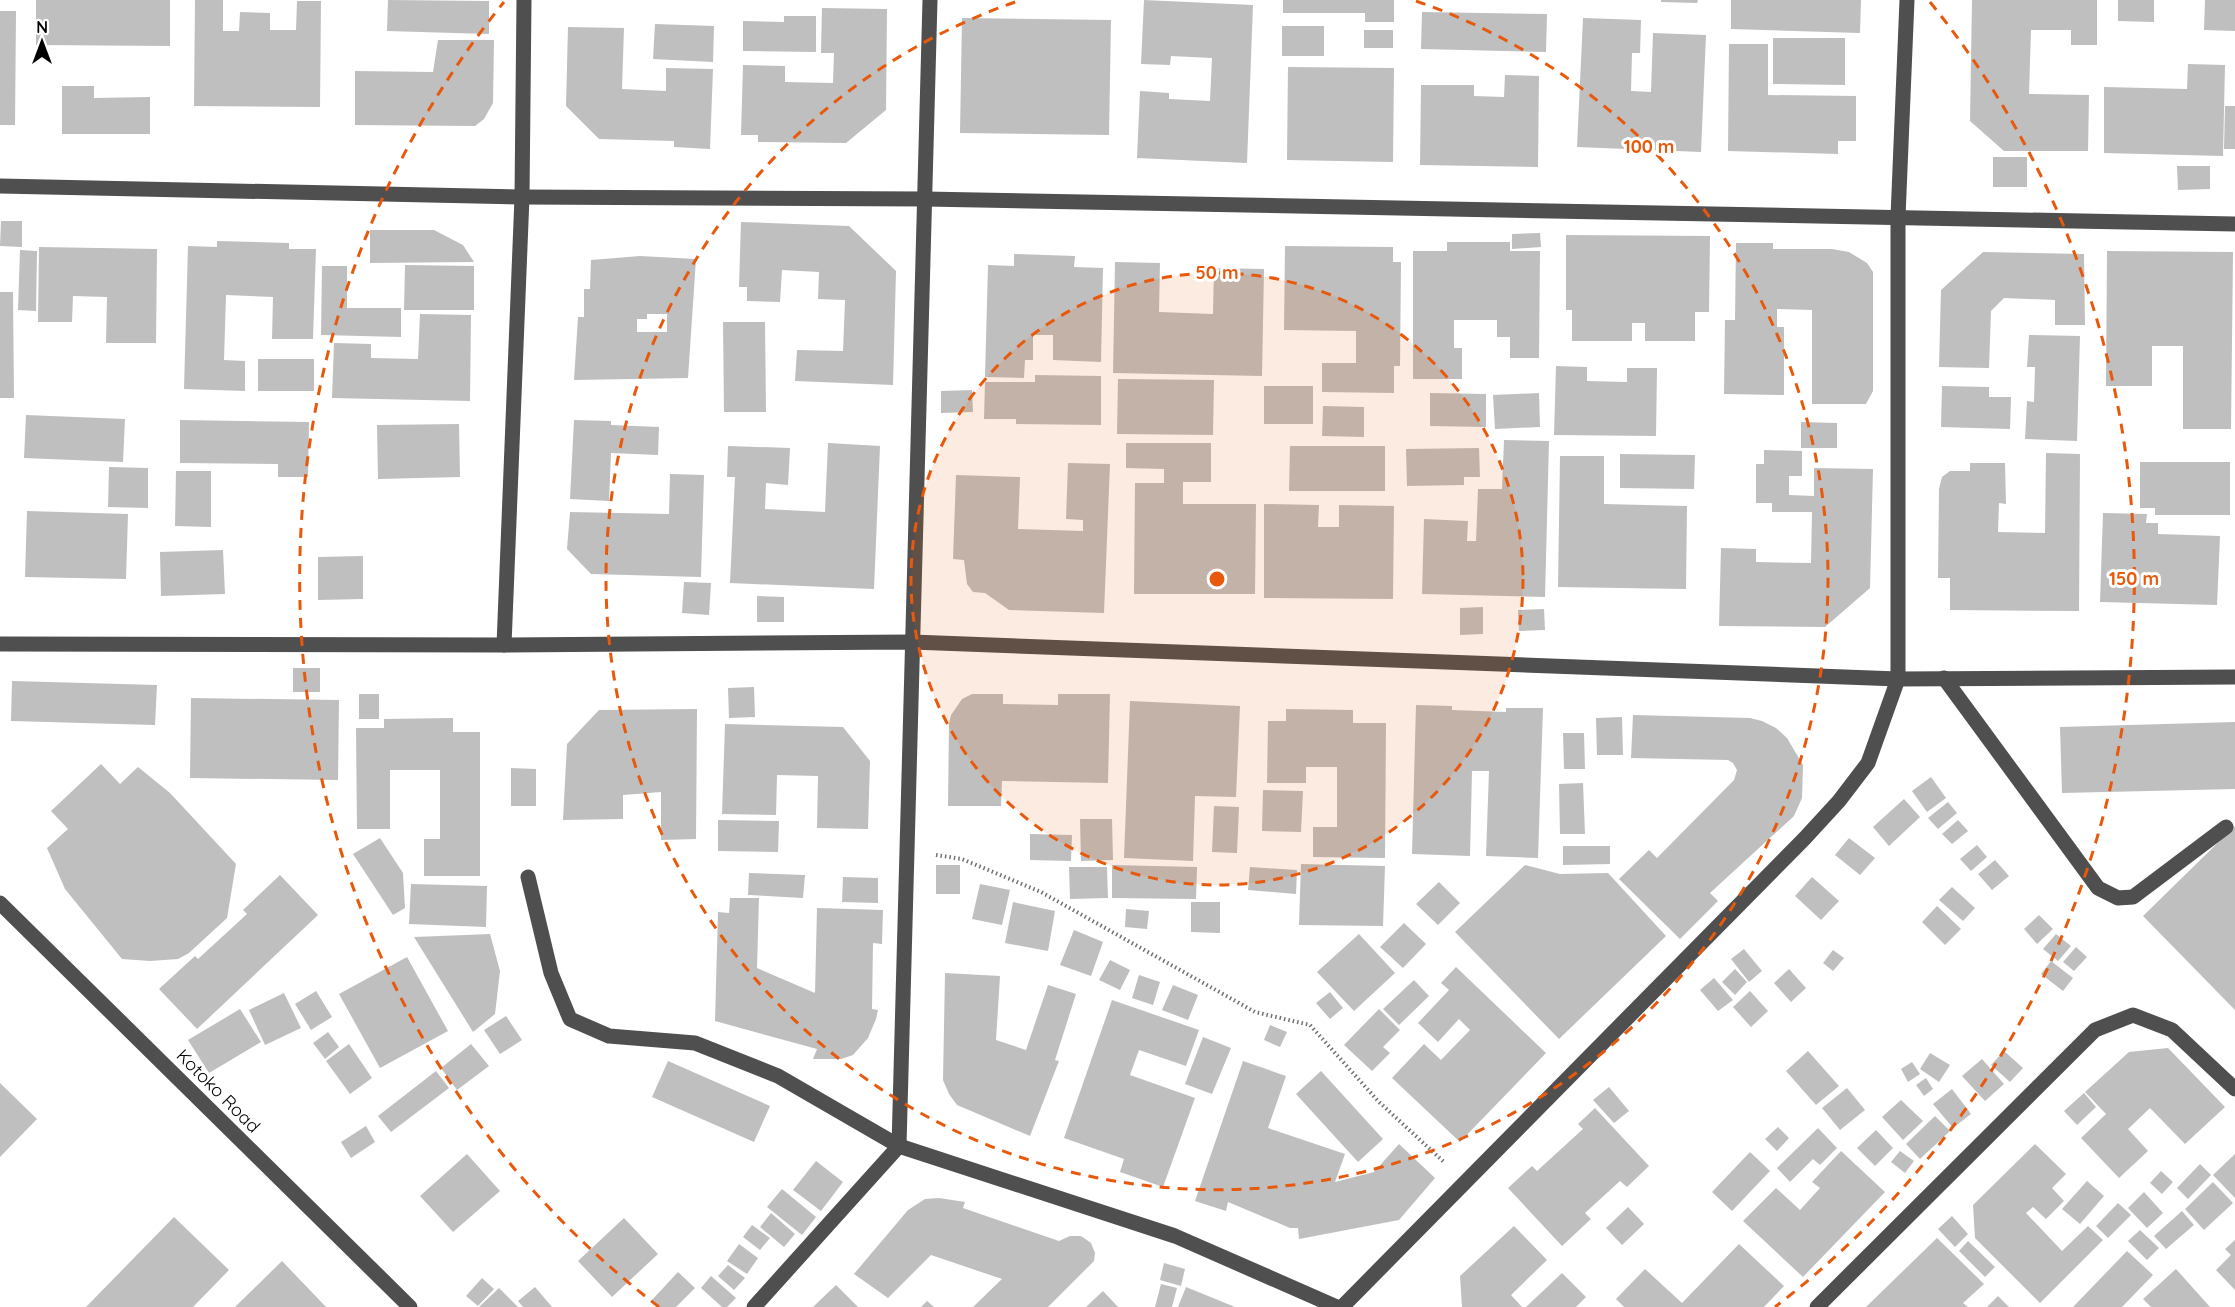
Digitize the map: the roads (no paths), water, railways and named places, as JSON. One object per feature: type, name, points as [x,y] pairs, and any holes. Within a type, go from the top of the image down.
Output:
[{"type":"street","points":[[504,645],[522,197],[524,0]]},
{"type":"street","points":[[754,1307],[899,1146],[930,0]]},
{"type":"street","points":[[1342,1307],[1839,801],[1868,763],[1898,679],[1898,217],[1907,0]]},
{"type":"street","points":[[0,186],[522,197],[925,200],[2235,224]]},
{"type":"street","points":[[0,644],[504,645],[912,642],[1898,679],[2235,677]]},
{"type":"street","points":[[1944,678],[2098,888],[2118,898],[2133,897],[2226,827]]},
{"type":"street","points":[[528,878],[551,974],[570,1019],[609,1036],[695,1043],[778,1076],[899,1146],[1175,1236],[1337,1307]]},
{"type":"street","name":"Kotoko Road","points":[[0,903],[410,1307]]},
{"type":"street","points":[[1817,1307],[2095,1030],[2133,1015],[2172,1030],[2235,1089]]}]
